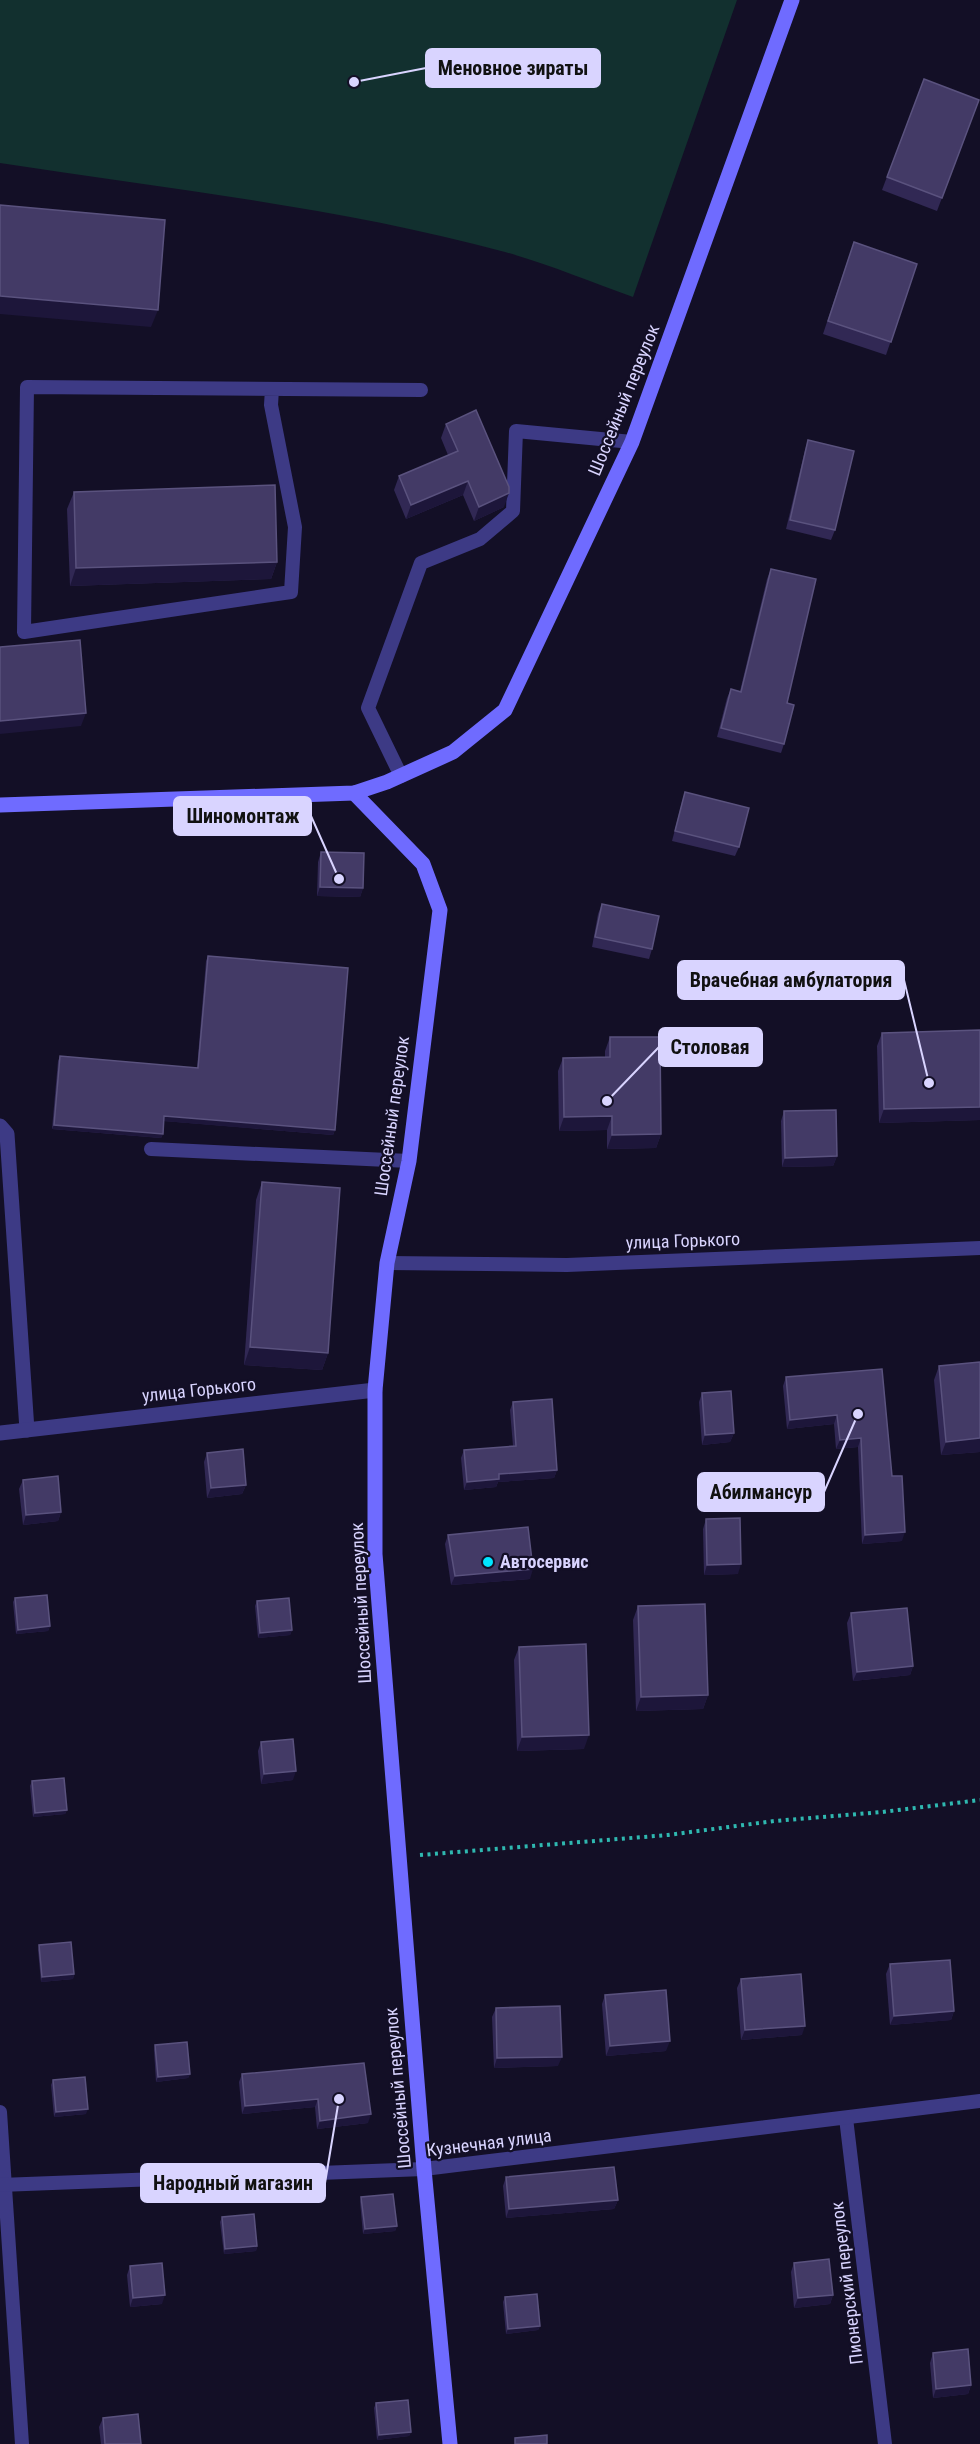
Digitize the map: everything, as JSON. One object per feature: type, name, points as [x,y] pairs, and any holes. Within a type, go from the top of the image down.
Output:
[{"type":"main road","name":"Шоссейный переулок","points":[[0,805],[354,793],[401,776],[453,752],[505,710],[632,442],[792,0]]},
{"type":"main road","name":"Шоссейный переулок","points":[[354,793],[423,864],[440,910],[409,1161],[387,1263],[375,1390],[375,1554],[424,2169],[450,2444]]},
{"type":"street","points":[[0,1126],[7,1134],[27,1430]]},
{"type":"street","name":"улица Горького","points":[[0,1433],[375,1390]]},
{"type":"lane","points":[[272,389],[271,405],[295,528],[291,592],[24,632],[27,387],[421,390]]},
{"type":"lane","points":[[401,776],[368,708],[422,563],[480,539],[513,510],[516,431],[632,442]]},
{"type":"lane","points":[[151,1149],[409,1161]]},
{"type":"lane","name":"улица Горького","points":[[387,1263],[567,1265],[980,1248]]},
{"type":"lane","name":"Кузнечная улица","points":[[3,2185],[424,2169],[980,2101]]},
{"type":"lane","points":[[0,2112],[3,2185],[22,2444]]},
{"type":"lane","name":"Пионерский переулок","points":[[846,2118],[885,2444]]},
{"type":"path","points":[[399,1857],[668,1835],[774,1821],[882,1812],[980,1800]]},
{"type":"green space","points":[[0,0],[737,0],[633,297],[505,252],[443,236],[254,200],[0,163]]},
{"type":"building","points":[[924,79],[979,100],[942,198],[887,177]]},
{"type":"building","points":[[0,205],[165,220],[158,310],[0,296]]},
{"type":"building","points":[[854,242],[917,264],[891,342],[828,321]]},
{"type":"building","points":[[476,410],[509,487],[509,493],[479,507],[468,481],[411,505],[399,476],[458,451],[446,424]]},
{"type":"building","points":[[808,440],[854,451],[835,530],[790,520]]},
{"type":"building","points":[[275,485],[277,562],[76,568],[74,492]]},
{"type":"building","points":[[771,569],[816,579],[787,703],[794,705],[784,744],[721,728],[731,689],[741,692]]},
{"type":"building","points":[[80,640],[86,713],[0,721],[0,647]]},
{"type":"building","points":[[685,792],[749,808],[739,847],[675,831]]},
{"type":"building","points":[[321,852],[364,853],[363,888],[320,887]]},
{"type":"building","points":[[602,904],[659,916],[652,949],[595,937]]},
{"type":"building","points":[[208,956],[348,968],[335,1130],[164,1116],[163,1134],[54,1125],[60,1056],[198,1068]]},
{"type":"building","points":[[980,1030],[980,1107],[884,1109],[882,1033]]},
{"type":"building","points":[[610,1037],[660,1037],[661,1134],[612,1135],[612,1116],[564,1117],[563,1058],[610,1057]]},
{"type":"building","points":[[836,1110],[837,1156],[785,1158],[784,1111]]},
{"type":"building","points":[[262,1182],[340,1188],[328,1353],[250,1347]]},
{"type":"building","points":[[980,1362],[980,1438],[946,1442],[939,1366]]},
{"type":"building","points":[[882,1369],[892,1476],[902,1476],[905,1532],[865,1535],[861,1438],[840,1440],[837,1415],[790,1420],[786,1377]]},
{"type":"building","points":[[731,1391],[734,1433],[705,1435],[702,1393]]},
{"type":"building","points":[[552,1399],[557,1470],[499,1474],[499,1479],[467,1482],[464,1450],[516,1446],[513,1402]]},
{"type":"building","points":[[243,1449],[246,1485],[211,1488],[207,1453]]},
{"type":"building","points":[[58,1476],[61,1512],[26,1515],[23,1480]]},
{"type":"building","points":[[740,1518],[741,1564],[707,1565],[706,1519]]},
{"type":"building","name":"Автосервис","points":[[528,1527],[533,1569],[455,1576],[448,1535]]},
{"type":"building","points":[[47,1595],[50,1626],[18,1630],[15,1598]]},
{"type":"building","points":[[289,1598],[292,1630],[260,1633],[257,1601]]},
{"type":"building","points":[[705,1604],[708,1695],[641,1697],[638,1606]]},
{"type":"building","points":[[907,1608],[913,1666],[857,1672],[851,1613]]},
{"type":"building","points":[[586,1644],[589,1735],[522,1737],[519,1647]]},
{"type":"building","points":[[293,1739],[296,1771],[264,1774],[261,1742]]},
{"type":"building","points":[[64,1778],[67,1810],[35,1813],[32,1781]]},
{"type":"building","points":[[71,1942],[74,1974],[42,1977],[39,1945]]},
{"type":"building","points":[[950,1960],[954,2011],[894,2016],[890,1964]]},
{"type":"building","points":[[801,1974],[805,2026],[745,2030],[741,1979]]},
{"type":"building","points":[[666,1990],[670,2041],[610,2046],[605,1995]]},
{"type":"building","points":[[560,2006],[562,2057],[497,2058],[496,2008]]},
{"type":"building","points":[[187,2042],[190,2074],[158,2077],[155,2045]]},
{"type":"building","points":[[364,2063],[371,2114],[320,2121],[318,2099],[245,2106],[242,2074]]},
{"type":"building","points":[[85,2077],[88,2109],[56,2112],[53,2080]]},
{"type":"building","points":[[614,2167],[618,2200],[509,2209],[506,2177]]},
{"type":"building","points":[[393,2194],[397,2226],[365,2229],[361,2197]]},
{"type":"building","points":[[254,2214],[257,2246],[225,2249],[222,2217]]},
{"type":"building","points":[[829,2259],[833,2295],[798,2298],[794,2263]]},
{"type":"building","points":[[162,2263],[165,2295],[133,2298],[130,2266]]},
{"type":"building","points":[[537,2294],[540,2326],[508,2329],[505,2297]]},
{"type":"building","points":[[968,2349],[971,2385],[936,2389],[933,2353]]},
{"type":"building","points":[[408,2400],[411,2432],[379,2435],[376,2403]]},
{"type":"building","points":[[138,2414],[141,2444],[105,2444],[103,2418]]},
{"type":"building","points":[[547,2435],[547,2444],[515,2444],[515,2438]]},
{"type":"place","name":"Меновное зираты","points":[[354,82]]},
{"type":"place","name":"Шиномонтаж","points":[[339,879]]},
{"type":"place","name":"Врачебная амбулатория","points":[[929,1083]]},
{"type":"place","name":"Столовая","points":[[607,1101]]},
{"type":"place","name":"Абилмансур","points":[[858,1414]]},
{"type":"place","name":"Автосервис","points":[[488,1562]]},
{"type":"place","name":"Народный магазин","points":[[339,2099]]}]
